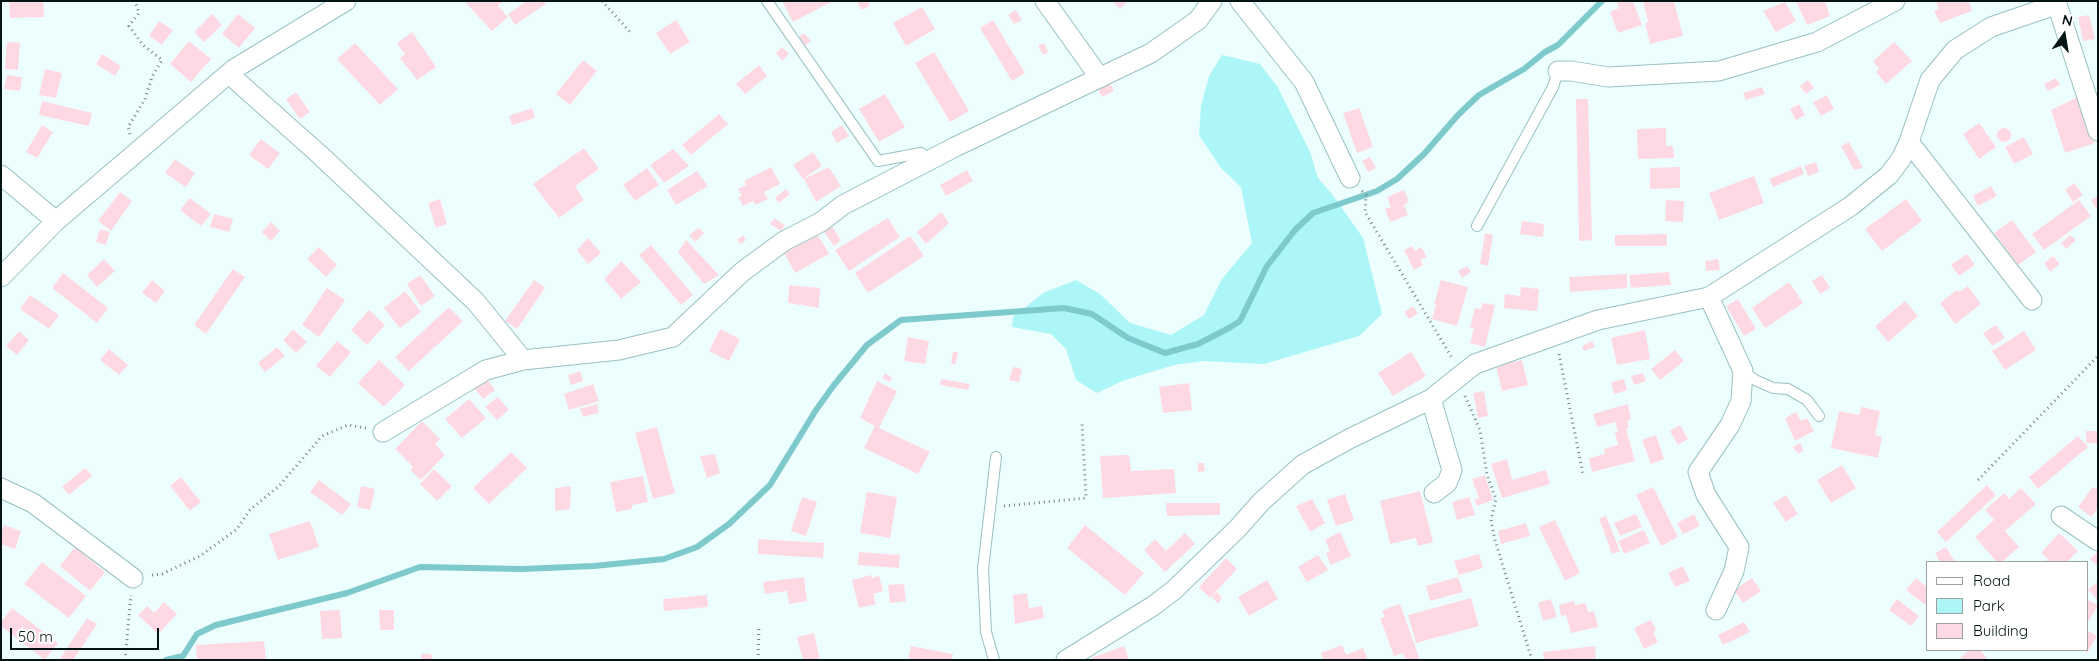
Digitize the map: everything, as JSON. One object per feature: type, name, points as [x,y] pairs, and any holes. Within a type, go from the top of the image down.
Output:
[{"type":"street","points":[[1,277],[56,221],[230,74],[346,1]]},
{"type":"street","points":[[1045,1],[1100,78]]},
{"type":"street","points":[[383,432],[486,370],[523,360],[619,350],[673,337],[742,272],[784,241],[821,222],[843,204],[1151,53],[1198,20],[1212,1]]},
{"type":"street","points":[[1240,1],[1304,82],[1350,178]]},
{"type":"street","points":[[1558,71],[1571,71],[1608,77],[1719,71],[1817,42],[1895,1]]},
{"type":"street","points":[[1066,660],[1153,606],[1174,590],[1238,528],[1261,502],[1302,465],[1348,439],[1430,399],[1476,364],[1598,320],[1709,297],[1851,206],[1889,174],[1901,158],[1909,142],[1930,80],[1955,50],[1991,27],[2056,3],[2098,131]]},
{"type":"street","points":[[230,74],[320,155],[476,302],[523,360]]},
{"type":"street","points":[[1909,142],[2032,300]]},
{"type":"street","points":[[1,175],[56,221]]},
{"type":"street","points":[[1709,297],[1743,371],[1741,401],[1730,425],[1698,472],[1706,495],[1739,547],[1734,571],[1716,610]]},
{"type":"street","points":[[1430,399],[1452,470],[1447,483],[1434,493]]},
{"type":"street","points":[[1,488],[33,503],[133,578]]},
{"type":"street","points":[[2061,516],[2098,541]]},
{"type":"lane","points":[[767,1],[878,161],[921,153],[930,160]]},
{"type":"lane","points":[[1477,226],[1553,87],[1558,71]]},
{"type":"lane","points":[[1743,371],[1755,380],[1773,388],[1788,389],[1808,400],[1819,416]]},
{"type":"lane","points":[[994,660],[986,632],[983,569],[996,456]]},
{"type":"path","points":[[135,1],[139,13],[129,26],[143,45],[162,60],[128,127],[137,154]]},
{"type":"path","points":[[602,1],[631,33]]},
{"type":"path","points":[[1350,178],[1366,195],[1365,212],[1391,254],[1458,376],[1480,430],[1487,476],[1496,499],[1490,520],[1532,660]]},
{"type":"path","points":[[1555,334],[1583,474]]},
{"type":"path","points":[[1978,480],[2098,356]]},
{"type":"path","points":[[991,508],[1086,498],[1082,423]]},
{"type":"path","points":[[125,660],[133,578],[162,574],[200,556],[237,529],[250,510],[279,486],[300,458],[322,436],[348,425],[383,432]]},
{"type":"path","points":[[758,660],[759,625]]},
{"type":"green space","points":[[1222,55],[1260,64],[1277,86],[1310,152],[1318,178],[1332,194],[1363,238],[1382,314],[1359,336],[1264,364],[1204,361],[1174,365],[1122,381],[1097,393],[1076,380],[1066,349],[1051,334],[1012,327],[1013,317],[1043,293],[1076,280],[1100,294],[1130,323],[1171,335],[1204,315],[1222,279],[1252,243],[1241,187],[1221,168],[1199,135],[1201,106],[1209,76]]},
{"type":"building","points":[[9,1],[43,1],[44,17],[10,18]]},
{"type":"building","points":[[464,1],[503,1],[498,6],[508,17],[492,31]]},
{"type":"building","points":[[527,1],[543,1],[546,4],[515,25],[508,14]]},
{"type":"building","points":[[782,1],[833,1],[793,22]]},
{"type":"building","points":[[868,1],[870,6],[861,10],[857,2]]},
{"type":"building","points":[[1112,1],[1128,1],[1120,9]]},
{"type":"building","points":[[1633,1],[1642,25],[1618,33],[1610,12],[1619,8],[1617,2]]},
{"type":"building","points":[[1643,1],[1674,1],[1683,36],[1650,44],[1645,23],[1648,22]]},
{"type":"building","points":[[1796,1],[1825,1],[1830,16],[1807,25]]},
{"type":"building","points":[[1936,1],[1969,1],[1972,11],[1940,23],[1934,11],[1939,9]]},
{"type":"building","points":[[1785,2],[1796,21],[1776,32],[1763,11]]},
{"type":"building","points":[[922,7],[935,29],[906,46],[893,23]]},
{"type":"building","points":[[1016,10],[1022,20],[1014,24],[1008,15]]},
{"type":"building","points":[[212,14],[222,25],[204,42],[194,32]]},
{"type":"building","points":[[238,14],[255,28],[239,48],[222,34]]},
{"type":"building","points":[[2089,15],[2095,39],[2083,41],[2078,17]]},
{"type":"building","points":[[676,20],[690,42],[670,54],[656,33]]},
{"type":"building","points":[[993,20],[1025,73],[1012,81],[980,28]]},
{"type":"building","points":[[159,21],[173,30],[162,45],[149,36]]},
{"type":"building","points":[[412,32],[436,67],[417,80],[400,58],[405,54],[397,43]]},
{"type":"building","points":[[804,33],[811,41],[805,46],[799,37]]},
{"type":"building","points":[[189,41],[211,59],[191,82],[170,64]]},
{"type":"building","points":[[7,42],[20,43],[18,70],[5,69]]},
{"type":"building","points":[[1894,42],[1912,61],[1886,84],[1876,72],[1879,69],[1873,61]]},
{"type":"building","points":[[355,43],[398,89],[380,105],[337,59]]},
{"type":"building","points":[[1044,43],[1048,52],[1043,55],[1038,45]]},
{"type":"building","points":[[782,47],[789,54],[782,61],[776,53]]},
{"type":"building","points":[[934,52],[969,111],[950,122],[915,63]]},
{"type":"building","points":[[102,54],[121,66],[115,76],[96,64]]},
{"type":"building","points":[[583,60],[597,71],[570,105],[556,94]]},
{"type":"building","points":[[759,65],[767,76],[745,94],[736,84]]},
{"type":"building","points":[[45,69],[62,73],[56,98],[39,95]]},
{"type":"building","points":[[7,75],[22,77],[20,91],[4,89]]},
{"type":"building","points":[[2056,78],[2060,85],[2048,91],[2044,84]]},
{"type":"building","points":[[1808,80],[1814,88],[1806,94],[1800,86]]},
{"type":"building","points":[[1110,83],[1114,91],[1102,97],[1098,89]]},
{"type":"building","points":[[1762,87],[1765,94],[1746,100],[1743,93]]},
{"type":"building","points":[[296,92],[310,112],[300,119],[286,99]]},
{"type":"building","points":[[885,94],[905,127],[879,142],[859,109]]},
{"type":"building","points":[[1827,95],[1834,109],[1821,116],[1813,102]]},
{"type":"building","points":[[2078,97],[2095,143],[2065,153],[2051,110]]},
{"type":"building","points":[[1576,99],[1588,99],[1592,240],[1579,241]]},
{"type":"building","points":[[42,101],[92,113],[89,126],[39,115]]},
{"type":"building","points":[[1799,104],[1805,115],[1796,120],[1790,109]]},
{"type":"building","points":[[532,108],[535,118],[512,125],[509,116]]},
{"type":"building","points":[[1359,108],[1373,147],[1357,153],[1343,113]]},
{"type":"building","points":[[719,114],[728,124],[691,155],[682,145]]},
{"type":"building","points":[[1979,123],[1996,147],[1979,159],[1963,134]]},
{"type":"building","points":[[42,125],[53,132],[37,158],[26,152]]},
{"type":"building","points":[[842,125],[849,136],[837,143],[831,132]]},
{"type":"building","points":[[1666,128],[1666,146],[1673,146],[1674,158],[1638,159],[1637,129]]},
{"type":"building","points":[[2001,128],[2007,128],[2011,135],[2007,142],[2001,142],[1997,138],[1997,132]]},
{"type":"building","points":[[2024,137],[2033,154],[2014,164],[2005,147]]},
{"type":"building","points":[[261,139],[280,153],[268,169],[249,155]]},
{"type":"building","points":[[1849,142],[1863,168],[1854,170],[1841,146]]},
{"type":"building","points":[[584,148],[599,169],[575,186],[584,200],[559,218],[533,184]]},
{"type":"building","points":[[673,149],[689,166],[664,183],[650,165]]},
{"type":"building","points":[[813,152],[822,166],[803,179],[793,165]]},
{"type":"building","points":[[1370,157],[1376,168],[1368,172],[1362,161]]},
{"type":"building","points":[[175,159],[195,173],[186,187],[165,173]]},
{"type":"building","points":[[1816,162],[1819,172],[1808,176],[1804,166]]},
{"type":"building","points":[[1801,166],[1804,174],[1773,187],[1769,179]]},
{"type":"building","points":[[771,167],[780,184],[764,192],[768,199],[755,205],[753,201],[743,206],[738,197],[742,196],[738,189],[746,185],[744,181]]},
{"type":"building","points":[[829,167],[841,186],[816,202],[804,179]]},
{"type":"building","points":[[1680,167],[1680,188],[1650,189],[1650,168]]},
{"type":"building","points":[[647,168],[659,185],[635,201],[623,185]]},
{"type":"building","points":[[967,170],[973,181],[946,196],[940,185]]},
{"type":"building","points":[[697,171],[708,186],[676,205],[667,190]]},
{"type":"building","points":[[1754,176],[1764,203],[1719,220],[1709,193]]},
{"type":"building","points":[[2074,183],[2083,195],[2073,202],[2065,190]]},
{"type":"building","points":[[1991,186],[1997,196],[1978,206],[1973,196]]},
{"type":"building","points":[[786,189],[790,194],[779,203],[775,198]]},
{"type":"building","points":[[1404,190],[1409,202],[1404,205],[1408,215],[1390,222],[1385,209],[1391,207],[1387,197]]},
{"type":"building","points":[[120,192],[132,201],[111,231],[98,221]]},
{"type":"building","points":[[2098,196],[2098,211],[2091,200]]},
{"type":"building","points":[[190,198],[211,214],[201,226],[180,210]]},
{"type":"building","points":[[440,199],[447,224],[436,228],[428,203]]},
{"type":"building","points":[[1906,199],[1922,221],[1882,251],[1865,229]]},
{"type":"building","points":[[1666,200],[1684,201],[1683,222],[1665,221]]},
{"type":"building","points":[[2079,200],[2091,216],[2044,250],[2032,234]]},
{"type":"building","points":[[941,212],[949,223],[926,244],[917,232]]},
{"type":"building","points":[[214,214],[233,219],[229,232],[210,227]]},
{"type":"building","points":[[774,218],[785,225],[781,231],[770,224]]},
{"type":"building","points":[[888,218],[900,237],[849,271],[835,250]]},
{"type":"building","points":[[2012,220],[2036,252],[2018,265],[1994,233]]},
{"type":"building","points":[[1522,221],[1544,224],[1543,237],[1520,234]]},
{"type":"building","points":[[271,222],[280,231],[271,241],[262,232]]},
{"type":"building","points":[[829,222],[841,240],[834,246],[821,228]]},
{"type":"building","points":[[699,228],[704,233],[695,242],[689,235]]},
{"type":"building","points":[[100,229],[110,232],[106,245],[96,242]]},
{"type":"building","points":[[1485,233],[1493,235],[1488,266],[1480,264]]},
{"type":"building","points":[[1667,234],[1667,246],[1615,246],[1615,235]]},
{"type":"building","points":[[743,235],[746,240],[741,244],[737,240]]},
{"type":"building","points":[[818,235],[829,254],[795,273],[784,253]]},
{"type":"building","points":[[2070,235],[2076,240],[2066,249],[2061,243]]},
{"type":"building","points":[[910,236],[924,256],[868,293],[855,273]]},
{"type":"building","points":[[588,238],[601,253],[588,264],[577,250]]},
{"type":"building","points":[[686,240],[719,275],[704,284],[678,252]]},
{"type":"building","points":[[651,245],[693,295],[681,305],[639,255]]},
{"type":"building","points":[[1412,246],[1415,251],[1421,247],[1427,257],[1420,260],[1423,265],[1414,270],[1404,250]]},
{"type":"building","points":[[319,247],[337,265],[326,277],[307,259]]},
{"type":"building","points":[[1967,254],[1975,265],[1959,276],[1951,265]]},
{"type":"building","points":[[2053,256],[2060,264],[2050,272],[2044,263]]},
{"type":"building","points":[[104,259],[115,271],[97,287],[87,275]]},
{"type":"building","points":[[1718,259],[1720,270],[1706,271],[1705,261]]},
{"type":"building","points":[[621,261],[641,282],[621,299],[604,279]]},
{"type":"building","points":[[1467,266],[1471,272],[1462,278],[1458,271]]},
{"type":"building","points":[[233,269],[245,277],[206,334],[194,325]]},
{"type":"building","points":[[1669,272],[1671,285],[1631,288],[1629,275]]},
{"type":"building","points":[[63,273],[108,308],[97,323],[52,288]]},
{"type":"building","points":[[1627,274],[1627,288],[1570,292],[1569,277]]},
{"type":"building","points":[[420,275],[435,296],[421,306],[407,284]]},
{"type":"building","points":[[1822,275],[1830,288],[1820,294],[1812,281]]},
{"type":"building","points":[[152,280],[165,291],[156,303],[142,293]]},
{"type":"building","points":[[534,280],[545,288],[517,329],[505,321]]},
{"type":"building","points":[[1441,280],[1468,287],[1457,326],[1432,319]]},
{"type":"building","points":[[1789,282],[1803,303],[1765,328],[1752,308]]},
{"type":"building","points":[[789,285],[820,288],[819,308],[788,303]]},
{"type":"building","points":[[1968,286],[1981,304],[1955,324],[1940,303],[1957,290],[1959,292]]},
{"type":"building","points":[[1521,287],[1539,289],[1537,311],[1504,308],[1505,294],[1520,296]]},
{"type":"building","points":[[327,288],[345,300],[319,337],[302,325]]},
{"type":"building","points":[[405,291],[421,312],[400,328],[384,308]]},
{"type":"building","points":[[30,295],[59,315],[49,329],[20,309]]},
{"type":"building","points":[[1738,299],[1756,329],[1744,336],[1726,306]]},
{"type":"building","points":[[1905,301],[1918,316],[1888,342],[1875,326]]},
{"type":"building","points":[[1483,303],[1495,305],[1485,347],[1470,343],[1474,329],[1470,327],[1475,308],[1481,309]]},
{"type":"building","points":[[1413,306],[1418,313],[1409,319],[1404,312]]},
{"type":"building","points":[[449,307],[463,321],[409,371],[395,357]]},
{"type":"building","points":[[369,310],[385,325],[367,345],[351,330]]},
{"type":"building","points":[[1996,325],[2005,338],[1992,346],[1983,333]]},
{"type":"building","points":[[293,329],[307,342],[296,353],[283,340]]},
{"type":"building","points":[[720,329],[740,339],[729,361],[709,351]]},
{"type":"building","points":[[1645,330],[1650,359],[1617,365],[1611,338]]},
{"type":"building","points":[[19,331],[29,340],[17,355],[6,346]]},
{"type":"building","points":[[2024,331],[2036,350],[2005,370],[1992,351]]},
{"type":"building","points":[[908,337],[929,341],[925,364],[904,361]]},
{"type":"building","points":[[337,341],[351,352],[330,377],[316,366]]},
{"type":"building","points":[[1592,341],[1595,347],[1584,351],[1582,346]]},
{"type":"building","points":[[277,347],[285,356],[265,372],[258,363]]},
{"type":"building","points":[[109,349],[128,365],[119,375],[100,360]]},
{"type":"building","points":[[1675,350],[1684,361],[1660,380],[1651,369]]},
{"type":"building","points":[[953,352],[958,352],[956,364],[951,364]]},
{"type":"building","points":[[1411,352],[1426,376],[1393,396],[1378,373]]},
{"type":"building","points":[[379,360],[405,385],[384,407],[358,383]]},
{"type":"building","points":[[1522,360],[1528,385],[1502,391],[1496,366]]},
{"type":"building","points":[[1013,367],[1022,369],[1019,382],[1009,380]]},
{"type":"building","points":[[580,371],[583,381],[571,385],[568,375]]},
{"type":"building","points":[[885,373],[892,378],[889,382],[882,378]]},
{"type":"building","points":[[1643,373],[1646,381],[1634,385],[1631,376]]},
{"type":"building","points":[[486,378],[495,390],[483,399],[474,388]]},
{"type":"building","points":[[941,379],[970,384],[968,390],[940,385]]},
{"type":"building","points":[[1624,379],[1627,390],[1614,394],[1611,382]]},
{"type":"building","points":[[877,381],[897,391],[879,428],[930,452],[918,474],[864,448],[875,426],[860,418]]},
{"type":"building","points":[[1189,383],[1192,410],[1163,413],[1159,387]]},
{"type":"building","points":[[593,384],[599,401],[569,410],[564,394]]},
{"type":"building","points":[[1484,391],[1488,416],[1478,418],[1473,393]]},
{"type":"building","points":[[498,397],[509,410],[497,420],[485,407]]},
{"type":"building","points":[[469,399],[486,418],[462,438],[445,419]]},
{"type":"building","points":[[597,404],[599,413],[583,417],[580,409]]},
{"type":"building","points":[[1628,404],[1631,419],[1627,421],[1629,428],[1626,429],[1635,461],[1592,472],[1589,458],[1605,454],[1604,449],[1618,445],[1615,432],[1618,431],[1615,422],[1597,427],[1593,414]]},
{"type":"building","points":[[1861,407],[1880,411],[1875,435],[1882,437],[1878,458],[1831,448],[1839,411],[1859,415]]},
{"type":"building","points":[[1796,412],[1801,421],[1807,418],[1814,431],[1795,441],[1785,418]]},
{"type":"building","points":[[422,421],[440,439],[435,444],[445,455],[421,480],[410,470],[413,467],[395,449]]},
{"type":"building","points":[[1680,425],[1688,439],[1678,445],[1670,431]]},
{"type":"building","points":[[657,427],[675,493],[653,499],[635,433]]},
{"type":"building","points":[[2086,431],[2098,431],[2098,443],[2086,443]]},
{"type":"building","points":[[1656,435],[1664,459],[1651,464],[1642,440]]},
{"type":"building","points":[[2078,436],[2088,447],[2038,489],[2029,477]]},
{"type":"building","points":[[1800,443],[1804,450],[1798,454],[1793,447]]},
{"type":"building","points":[[511,452],[527,468],[489,504],[473,488]]},
{"type":"building","points":[[715,454],[720,473],[707,478],[700,456]]},
{"type":"building","points":[[1129,455],[1131,471],[1174,469],[1176,493],[1103,498],[1100,456]]},
{"type":"building","points":[[1507,459],[1512,480],[1546,470],[1550,484],[1502,498],[1491,464]]},
{"type":"building","points":[[1198,463],[1204,463],[1205,471],[1198,472]]},
{"type":"building","points":[[1842,465],[1856,488],[1831,503],[1817,480]]},
{"type":"building","points":[[85,468],[92,476],[69,495],[62,487]]},
{"type":"building","points":[[434,469],[452,486],[437,501],[420,484]]},
{"type":"building","points":[[1485,475],[1493,500],[1477,506],[1474,500],[1479,498],[1472,479]]},
{"type":"building","points":[[643,476],[648,502],[632,505],[632,509],[616,512],[610,482]]},
{"type":"building","points":[[181,477],[201,502],[190,511],[170,486]]},
{"type":"building","points":[[319,480],[351,504],[342,515],[310,492]]},
{"type":"building","points":[[1987,485],[1996,495],[1946,542],[1937,532]]},
{"type":"building","points":[[361,486],[375,489],[370,510],[357,507]]},
{"type":"building","points":[[571,486],[570,509],[555,511],[555,488]]},
{"type":"building","points":[[1653,487],[1678,537],[1661,546],[1636,495]]},
{"type":"building","points":[[2093,487],[2098,490],[2098,508],[2091,517],[2078,507]]},
{"type":"building","points":[[2021,488],[2036,504],[2005,531],[2019,547],[2003,561],[1996,561],[1975,537],[1994,520],[1985,510],[2004,493],[2009,499]]},
{"type":"building","points":[[1420,491],[1433,542],[1418,546],[1416,538],[1390,544],[1380,501]]},
{"type":"building","points":[[867,492],[897,497],[890,538],[860,533]]},
{"type":"building","points":[[1345,494],[1354,520],[1336,526],[1327,500]]},
{"type":"building","points":[[1786,495],[1798,514],[1786,522],[1773,503]]},
{"type":"building","points":[[802,497],[817,502],[806,536],[791,531]]},
{"type":"building","points":[[1469,497],[1475,515],[1457,520],[1452,502]]},
{"type":"building","points":[[1312,499],[1325,523],[1310,532],[1296,506]]},
{"type":"building","points":[[1166,503],[1220,503],[1220,515],[1167,516]]},
{"type":"building","points":[[1636,514],[1642,527],[1620,536],[1614,523]]},
{"type":"building","points":[[1694,514],[1700,526],[1683,534],[1677,523]]},
{"type":"building","points":[[1606,516],[1620,551],[1612,554],[1599,518]]},
{"type":"building","points":[[1555,520],[1580,573],[1565,581],[1539,527]]},
{"type":"building","points":[[310,521],[319,547],[278,560],[269,534]]},
{"type":"building","points":[[1526,523],[1530,536],[1501,544],[1498,531]]},
{"type":"building","points":[[4,525],[21,531],[15,549],[1,544],[1,533]]},
{"type":"building","points":[[1085,525],[1144,573],[1125,595],[1067,548]]},
{"type":"building","points":[[1644,530],[1650,543],[1624,554],[1618,541]]},
{"type":"building","points":[[1340,532],[1351,556],[1331,565],[1326,553],[1330,551],[1325,540]]},
{"type":"building","points":[[1185,533],[1195,544],[1165,572],[1144,550],[1155,539],[1166,551]]},
{"type":"building","points":[[2059,533],[2078,551],[2068,561],[2046,561],[2048,559],[2041,553]]},
{"type":"building","points":[[758,539],[824,543],[823,558],[758,554]]},
{"type":"building","points":[[75,547],[105,572],[90,591],[60,566]]},
{"type":"building","points":[[1946,547],[1954,561],[1939,561],[1935,553]]},
{"type":"building","points":[[859,552],[900,555],[899,568],[858,565]]},
{"type":"building","points":[[2098,552],[2098,567],[2090,559]]},
{"type":"building","points":[[1479,554],[1483,568],[1459,575],[1454,561]]},
{"type":"building","points":[[1318,555],[1328,570],[1307,582],[1298,567]]},
{"type":"building","points":[[1226,558],[1237,569],[1210,598],[1199,587]]},
{"type":"building","points":[[42,562],[86,596],[69,618],[24,584]]},
{"type":"building","points":[[1683,566],[1690,581],[1675,587],[1668,573]]},
{"type":"building","points":[[871,575],[872,578],[879,576],[883,591],[873,594],[876,604],[859,608],[852,580]]},
{"type":"building","points":[[804,577],[807,601],[789,604],[787,591],[765,594],[763,582]]},
{"type":"building","points":[[1458,577],[1463,592],[1430,601],[1426,586]]},
{"type":"building","points":[[1752,578],[1761,591],[1743,603],[1734,590]]},
{"type":"building","points":[[1916,578],[1926,586],[1926,605],[1906,590]]},
{"type":"building","points":[[1267,580],[1278,599],[1249,616],[1238,597]]},
{"type":"building","points":[[2098,581],[2097,599],[2089,591]]},
{"type":"building","points":[[904,584],[906,601],[890,603],[888,585]]},
{"type":"building","points":[[1217,592],[1222,598],[1218,604],[1212,597]]},
{"type":"building","points":[[1027,593],[1029,608],[1042,606],[1044,618],[1015,624],[1013,595]]},
{"type":"building","points":[[707,595],[708,607],[664,611],[663,599]]},
{"type":"building","points":[[1471,598],[1479,626],[1416,643],[1408,615]]},
{"type":"building","points":[[1551,599],[1557,617],[1543,621],[1538,603]]},
{"type":"building","points":[[1897,599],[1919,616],[1911,626],[1889,610]]},
{"type":"building","points":[[2089,600],[2098,605],[2089,620]]},
{"type":"building","points":[[1574,601],[1575,605],[1586,603],[1588,612],[1594,611],[1598,627],[1571,633],[1566,615],[1561,616],[1559,605]]},
{"type":"building","points":[[164,602],[177,614],[158,634],[138,615],[147,606],[154,613]]},
{"type":"building","points":[[1400,604],[1420,660],[1405,660],[1403,653],[1394,656],[1380,618],[1385,617],[1382,610]]},
{"type":"building","points":[[12,608],[58,643],[45,660],[1,626],[1,622]]},
{"type":"building","points":[[340,610],[342,638],[322,639],[320,611]]},
{"type":"building","points":[[379,610],[394,610],[394,630],[380,630]]},
{"type":"building","points":[[87,618],[97,624],[73,660],[59,660]]},
{"type":"building","points":[[1651,620],[1656,630],[1653,632],[1658,642],[1644,649],[1634,628]]},
{"type":"building","points":[[1744,622],[1750,632],[1723,645],[1718,635]]},
{"type":"building","points":[[2089,632],[2097,636],[2089,650]]},
{"type":"building","points":[[814,633],[820,660],[803,660],[797,637]]},
{"type":"building","points":[[264,641],[266,660],[197,660],[196,645]]},
{"type":"building","points":[[1342,645],[1346,655],[1363,648],[1368,660],[1323,660],[1321,653]]},
{"type":"building","points":[[911,646],[953,654],[952,660],[908,660]]},
{"type":"building","points":[[1124,646],[1129,659],[1092,660],[1091,658]]},
{"type":"building","points":[[1595,646],[1596,660],[1544,660],[1543,652]]},
{"type":"building","points":[[1968,651],[1981,651],[1988,660],[1958,660]]},
{"type":"building","points":[[421,654],[431,654],[432,660],[421,660]]},
{"type":"waterway","points":[[166,660],[183,656],[197,634],[216,625],[347,593],[420,567],[522,569],[594,566],[664,559],[697,547],[729,524],[770,485],[816,410],[834,385],[867,345],[901,320],[1064,308],[1092,314],[1128,338],[1165,353],[1198,344],[1240,321],[1267,266],[1295,230],[1313,213],[1377,191],[1397,179],[1424,154],[1458,115],[1479,95],[1524,69],[1545,52],[1558,45],[1602,1]]}]
